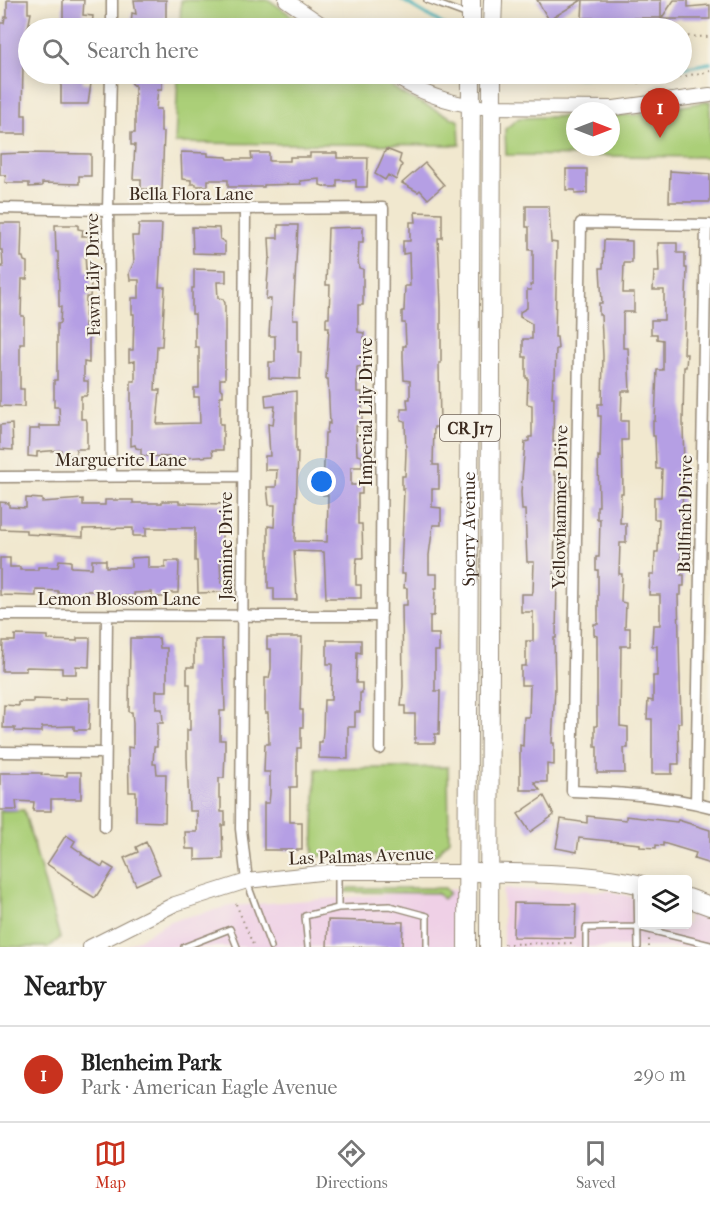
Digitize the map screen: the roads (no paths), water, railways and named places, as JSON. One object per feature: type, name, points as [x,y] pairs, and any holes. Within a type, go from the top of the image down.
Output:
[{"type":"main road","points":[[492,18],[493,0]]},
{"type":"main road","name":"Sperry Avenue","points":[[467,947],[471,84]]},
{"type":"main road","name":"Sperry Avenue","points":[[492,84],[489,873],[495,945]]},
{"type":"main road","points":[[467,872],[583,876],[638,884]]},
{"type":"main road","points":[[692,900],[710,906]]},
{"type":"street","points":[[112,0],[112,18]]},
{"type":"street","points":[[286,0],[312,18]]},
{"type":"street","name":"Fawn Lily Drive","points":[[111,84],[108,210],[111,476]]},
{"type":"street","points":[[407,84],[431,96],[471,106],[492,107],[614,108],[710,95]]},
{"type":"street","name":"Bella Flora Lane","points":[[0,208],[108,210],[383,208]]},
{"type":"street","name":"Imperial Lily Drive","points":[[380,749],[383,208]]},
{"type":"street","name":"Jasmine Drive","points":[[246,210],[241,829],[247,881]]},
{"type":"street","name":"Yellowhammer Drive","points":[[696,803],[645,795],[572,791],[580,223],[708,225]]},
{"type":"street","name":"Bullfinch Drive","points":[[696,803],[708,225]]},
{"type":"street","name":"Marguerite Lane","points":[[0,477],[243,476]]},
{"type":"street","name":"Lemon Blossom Lane","points":[[0,615],[381,616]]},
{"type":"street","points":[[105,827],[107,616]]},
{"type":"street","points":[[0,752],[105,753]]},
{"type":"street","points":[[696,803],[710,807]]},
{"type":"street","name":"Las Palmas Avenue","points":[[90,947],[175,904],[247,881],[338,872],[467,872]]},
{"type":"lane","points":[[427,0],[471,15]]},
{"type":"lane","points":[[338,872],[338,908]]},
{"type":"lane","points":[[247,881],[271,947]]},
{"type":"lane","points":[[308,947],[305,916],[338,908],[390,906],[427,916],[427,947]]},
{"type":"lane","points":[[586,947],[586,928],[638,927]]},
{"type":"lane","points":[[184,947],[230,929],[237,947]]},
{"type":"lane","points":[[638,929],[638,947]]},
{"type":"lane","points":[[646,929],[710,945]]},
{"type":"waterway","points":[[402,0],[432,18]]},
{"type":"waterway","points":[[692,66],[710,63]]},
{"type":"place","name":"Blenheim Park","points":[[660,138]]}]
